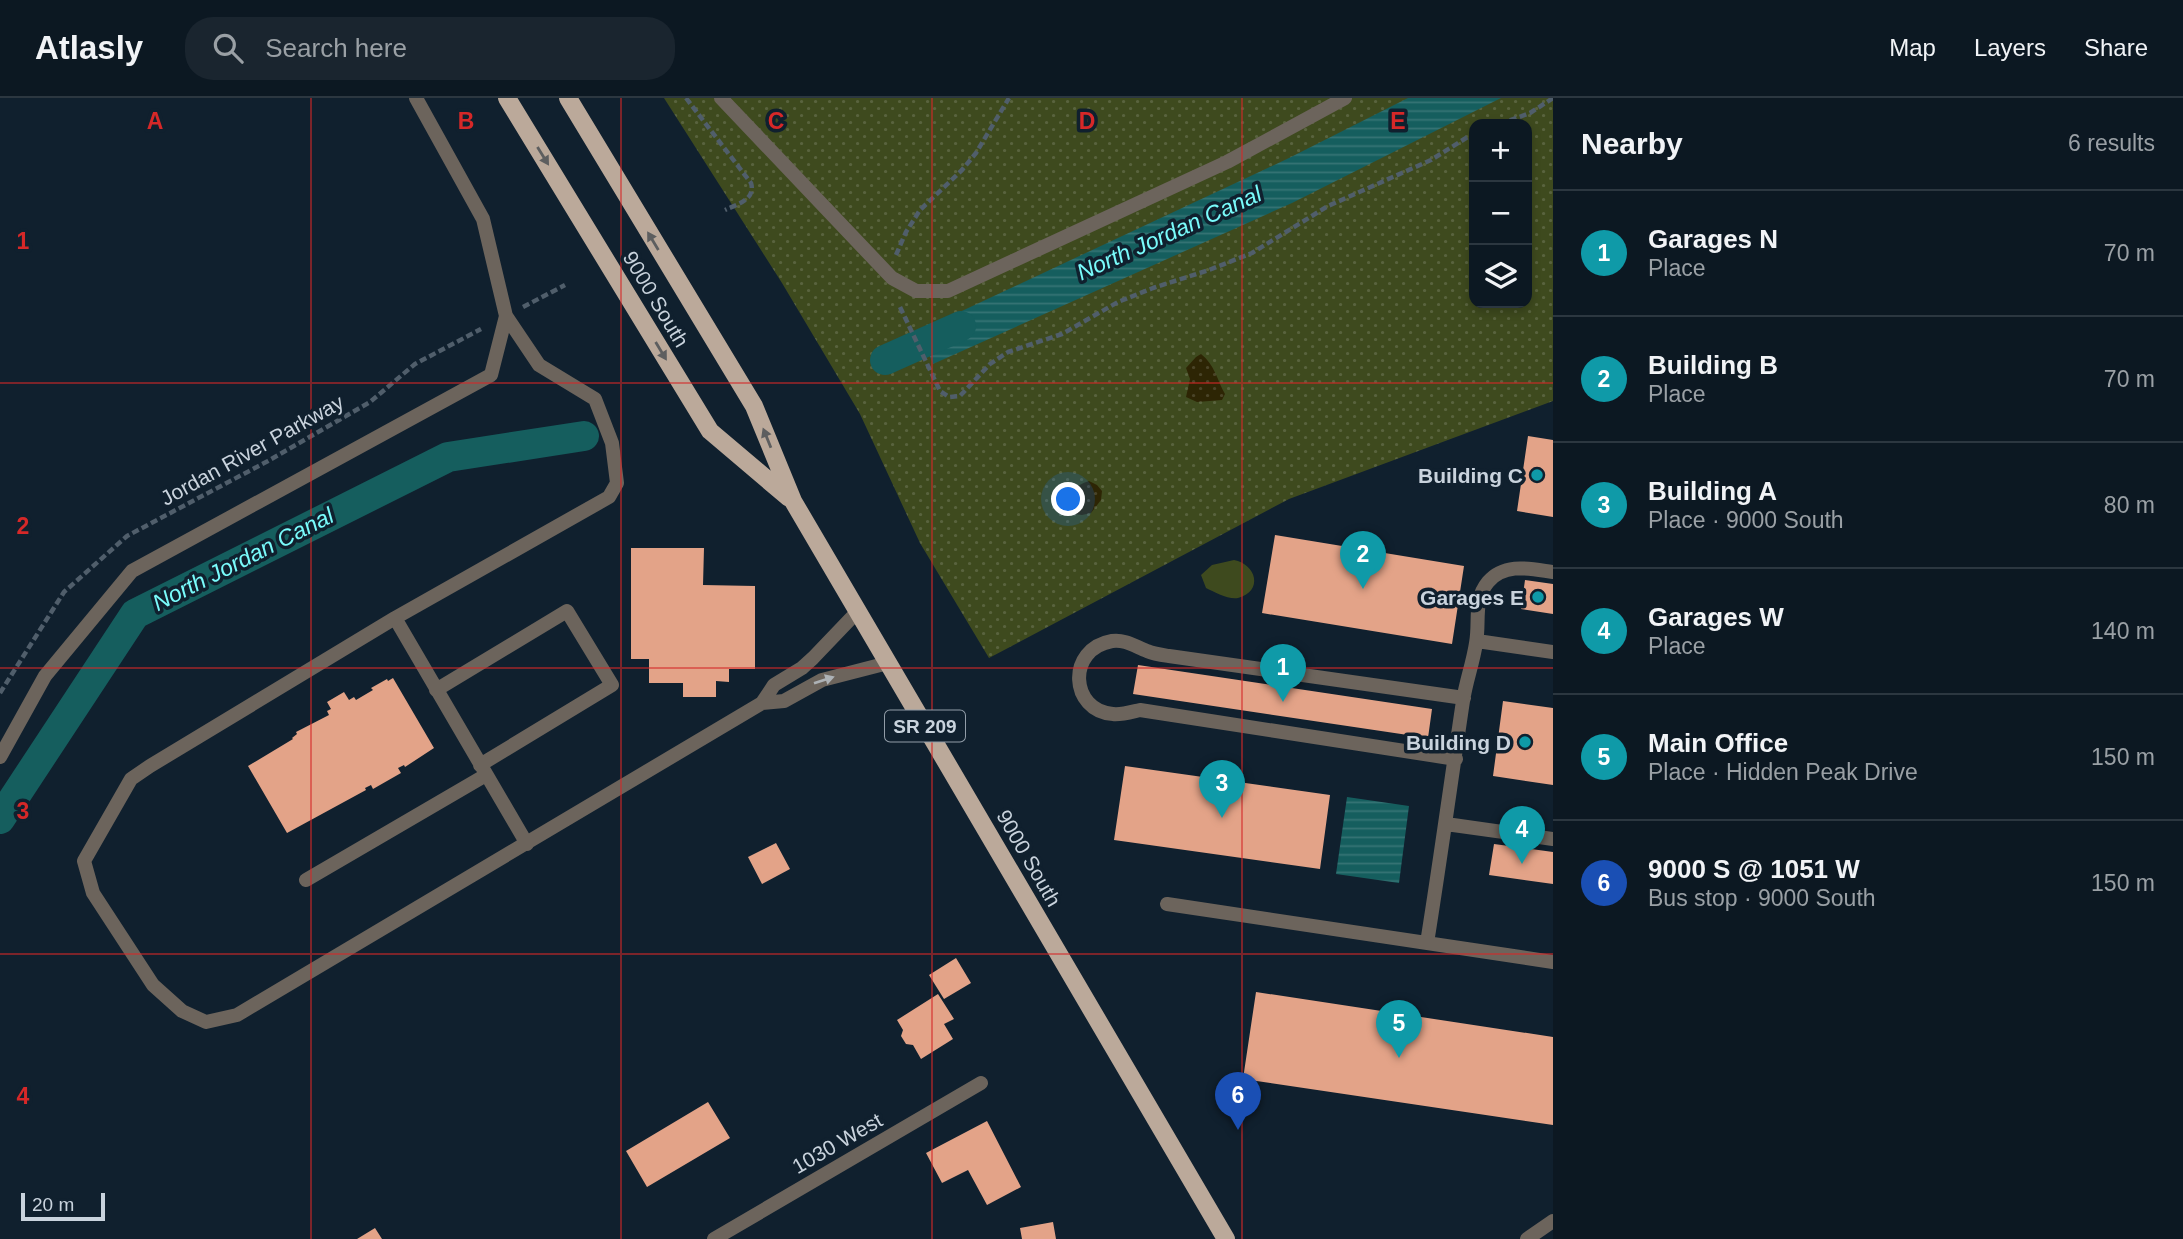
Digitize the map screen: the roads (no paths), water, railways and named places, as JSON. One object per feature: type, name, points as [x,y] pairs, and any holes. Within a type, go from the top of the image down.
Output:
[{"type":"main road","name":"9000 South","points":[[507,98],[709,431],[793,501]]},
{"type":"main road","name":"9000 South","points":[[568,98],[754,406],[793,501],[856,612],[1226,1239]]},
{"type":"street","points":[[416,98],[483,219],[506,316],[539,365],[595,399],[612,443],[617,483],[609,497],[396,618],[131,779],[84,861],[93,893],[153,985],[182,1011],[206,1022],[237,1015],[762,703],[774,685],[807,663],[856,612]]},
{"type":"street","points":[[721,98],[892,278],[916,291],[948,291],[1227,162],[1345,98]]},
{"type":"street","points":[[0,757],[45,676],[132,571],[491,375],[506,316]]},
{"type":"street","points":[[1427,943],[1464,698],[1477,641],[1478,603],[1482,591],[1497,574],[1510,569],[1553,572]]},
{"type":"street","points":[[306,880],[483,770],[612,685],[567,611],[436,690]]},
{"type":"street","points":[[396,618],[527,844]]},
{"type":"street","points":[[1456,758],[1140,710],[1113,714],[1088,702],[1080,688],[1078,673],[1084,658],[1097,646],[1114,641],[1168,656],[1464,698]]},
{"type":"street","points":[[1477,641],[1553,652]]},
{"type":"street","points":[[762,703],[784,701],[822,680],[888,663]]},
{"type":"street","points":[[1446,824],[1553,839]]},
{"type":"street","points":[[1167,904],[1553,962]]},
{"type":"street","name":"1030 West","points":[[714,1239],[981,1083]]},
{"type":"street","points":[[1527,1239],[1547,1230]]},
{"type":"water","points":[[1408,98],[1501,98],[1292,203],[933,364],[919,331],[1289,158]]},
{"type":"water","points":[[1347,797],[1409,806],[1399,883],[1336,874]]},
{"type":"waterway","name":"North Jordan Canal","points":[[885,360],[961,326]]},
{"type":"waterway","name":"North Jordan Canal","points":[[0,819],[135,614],[448,457],[584,436]]},
{"type":"place","name":"Building C","points":[[1537,475]]},
{"type":"place","name":"Building B","points":[[1363,589]]},
{"type":"place","name":"Garages E","points":[[1538,597]]},
{"type":"place","name":"Garages N","points":[[1283,702]]},
{"type":"place","name":"Building D","points":[[1525,742]]},
{"type":"place","name":"Building A","points":[[1222,818]]},
{"type":"place","name":"Garages W","points":[[1522,864]]},
{"type":"place","name":"Main Office","points":[[1399,1058]]},
{"type":"place","name":"9000 S @ 1051 W","points":[[1238,1130]]}]
